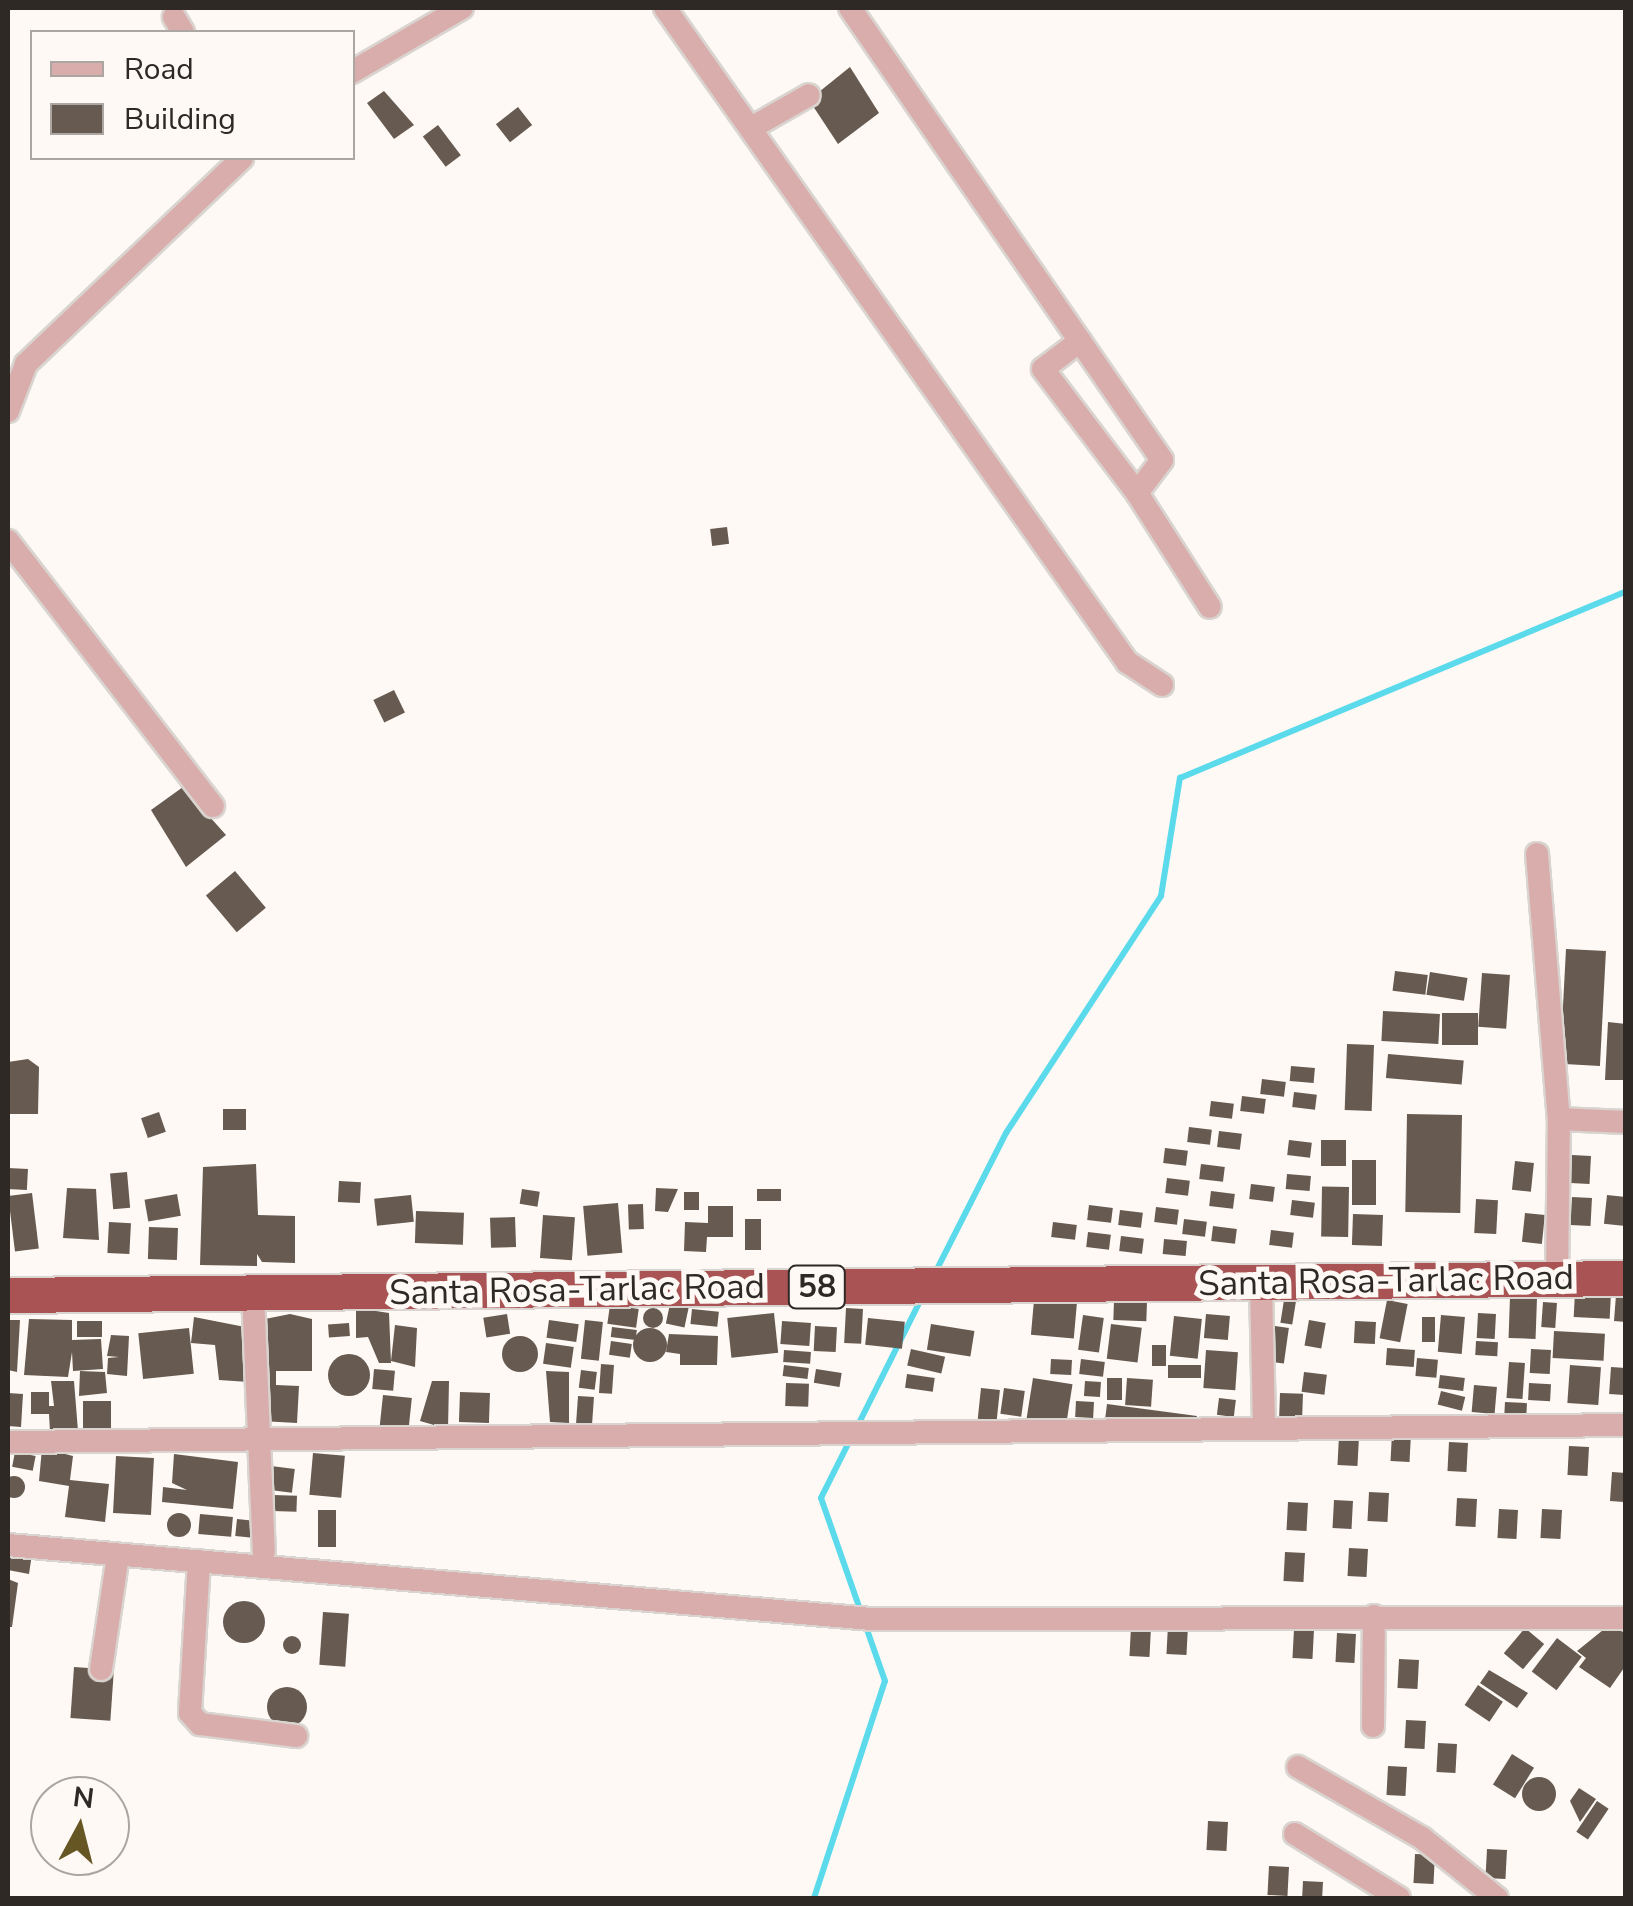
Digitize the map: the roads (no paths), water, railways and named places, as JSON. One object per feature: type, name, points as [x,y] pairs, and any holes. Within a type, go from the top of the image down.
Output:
[{"type":"highway","name":"Santa Rosa-Tarlac Road","points":[[8,1295],[1626,1278]]},
{"type":"street","points":[[355,70],[462,8]]},
{"type":"street","points":[[666,8],[1127,662],[1162,685]]},
{"type":"street","points":[[850,8],[1162,460],[1138,493]]},
{"type":"street","points":[[754,128],[809,95]]},
{"type":"street","points":[[8,411],[26,364],[240,160]]},
{"type":"street","points":[[1080,341],[1043,369],[1138,493],[1210,607]]},
{"type":"street","points":[[8,541],[213,806]]},
{"type":"street","points":[[1537,854],[1559,1120],[1557,1279]]},
{"type":"street","points":[[1559,1120],[1626,1122]]},
{"type":"street","points":[[1261,1282],[1264,1428]]},
{"type":"street","points":[[253,1293],[264,1552]]},
{"type":"street","points":[[8,1442],[261,1436],[1626,1425]]},
{"type":"street","points":[[8,1544],[870,1619],[1626,1618]]},
{"type":"street","points":[[101,1669],[118,1554]]},
{"type":"street","points":[[199,1561],[190,1713],[200,1724],[296,1736]]},
{"type":"street","points":[[1373,1726],[1374,1616]]},
{"type":"street","points":[[1298,1767],[1422,1838],[1497,1898]]},
{"type":"street","points":[[1295,1834],[1399,1898]]},
{"type":"waterway","points":[[934,1275],[1006,1133],[1161,896],[1180,778],[1626,591]]},
{"type":"waterway","points":[[857,1427],[923,1295]]},
{"type":"waterway","points":[[851,1438],[821,1498],[861,1612]]},
{"type":"waterway","points":[[814,1898],[885,1681],[865,1624]]}]
